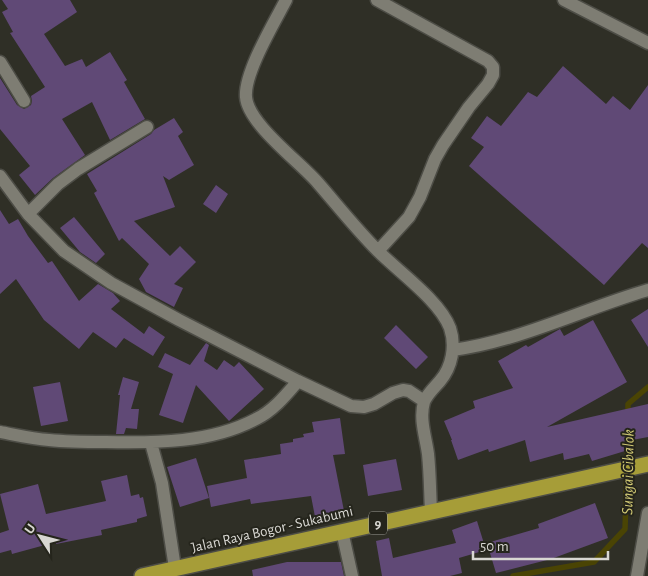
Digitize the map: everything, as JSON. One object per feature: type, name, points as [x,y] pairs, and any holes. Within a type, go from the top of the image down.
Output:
[{"type":"highway","name":"Jalan Raya Bogor - Sukabumi","points":[[142,576],[342,530],[648,464]]},
{"type":"street","points":[[286,0],[248,77],[246,98],[248,107],[260,124],[317,182],[378,251],[439,310],[449,326],[453,343],[449,367],[424,401],[423,420],[428,453],[430,511]]},
{"type":"street","points":[[377,0],[488,61],[493,67],[493,75],[488,84],[469,107],[435,159],[420,197],[409,217],[378,251]]},
{"type":"street","points":[[572,2],[648,43]]},
{"type":"street","points":[[0,62],[24,101]]},
{"type":"street","points":[[28,214],[58,184],[78,169],[147,127]]},
{"type":"street","points":[[0,176],[28,214],[64,251],[111,283],[179,320],[298,381],[352,406],[364,407],[374,404],[393,393],[403,390],[409,391],[424,401]]},
{"type":"street","points":[[453,350],[476,347],[511,338],[582,311],[648,290]]},
{"type":"street","points":[[0,432],[48,440],[151,443],[196,438],[233,430],[257,419],[269,411],[298,381]]},
{"type":"street","points":[[151,443],[162,483],[175,568]]},
{"type":"street","points":[[637,576],[648,513]]},
{"type":"street","points":[[342,530],[352,576]]},
{"type":"building","points":[[2,0],[70,0],[77,12],[44,34],[65,66],[82,59],[86,67],[110,52],[127,80],[124,82],[145,119],[110,140],[92,102],[62,119],[85,155],[53,178],[35,195],[19,175],[30,166],[0,129],[0,78],[17,105],[24,109],[31,105],[31,96],[45,87],[10,33],[13,32],[2,12],[8,9]]},
{"type":"building","points":[[563,66],[606,104],[613,96],[630,110],[648,85],[648,248],[642,243],[604,285],[469,166],[484,147],[471,138],[487,116],[501,126],[528,92],[537,97]]},
{"type":"building","points":[[174,118],[183,132],[178,136],[194,165],[169,180],[163,176],[175,207],[134,221],[170,256],[180,246],[196,262],[174,284],[183,288],[174,307],[146,292],[139,279],[149,264],[122,238],[119,241],[94,193],[97,191],[87,174]]},
{"type":"building","points":[[216,185],[228,194],[216,213],[203,204]]},
{"type":"building","points":[[0,210],[9,224],[18,219],[48,263],[52,261],[79,301],[98,284],[113,293],[120,301],[111,309],[144,334],[149,326],[165,337],[153,356],[124,338],[116,348],[93,332],[79,349],[44,320],[16,279],[0,294]]},
{"type":"building","points":[[74,217],[105,254],[96,263],[80,252],[60,228]]},
{"type":"building","points":[[648,309],[648,347],[631,320]]},
{"type":"building","points":[[593,320],[627,382],[547,427],[648,404],[648,437],[622,442],[625,451],[592,461],[589,454],[564,460],[563,453],[530,462],[525,440],[489,452],[488,449],[458,460],[444,421],[475,408],[473,401],[513,388],[498,361],[560,329],[564,336]]},
{"type":"building","points":[[396,325],[428,357],[416,369],[384,338]]},
{"type":"building","points":[[206,343],[209,345],[204,361],[217,370],[224,360],[234,367],[239,362],[264,389],[229,421],[196,385],[183,423],[159,415],[173,374],[158,367],[165,353],[190,365]]},
{"type":"building","points":[[123,377],[139,382],[131,409],[139,409],[137,429],[126,428],[124,434],[116,434],[120,395],[118,395]]},
{"type":"building","points":[[60,382],[68,421],[41,426],[33,387]]},
{"type":"building","points":[[340,418],[345,454],[333,455],[345,516],[316,522],[311,496],[251,504],[250,499],[211,507],[207,486],[247,478],[244,460],[281,454],[280,444],[293,442],[293,439],[304,437],[303,434],[314,432],[312,422]]},
{"type":"building","points":[[196,458],[209,498],[180,507],[167,467]]},
{"type":"building","points":[[396,459],[402,490],[368,496],[363,465]]},
{"type":"building","points":[[127,475],[131,496],[139,494],[140,498],[143,497],[147,516],[137,519],[137,522],[101,530],[102,535],[56,544],[56,542],[12,554],[11,550],[0,553],[0,533],[9,530],[0,494],[38,484],[46,514],[106,501],[101,481]]},
{"type":"building","points":[[595,503],[608,538],[551,559],[496,573],[487,543],[539,528],[538,524]]},
{"type":"building","points":[[477,521],[486,550],[459,558],[462,573],[450,576],[382,576],[376,541],[389,538],[393,558],[456,543],[452,530]]},
{"type":"building","points":[[287,562],[341,562],[344,576],[253,576],[252,570]]},
{"type":"waterway","name":"Sungai Cibalok","points":[[628,416],[628,404],[648,387]]},
{"type":"waterway","name":"Sungai Cibalok","points":[[513,576],[594,562],[625,529],[628,435]]}]
